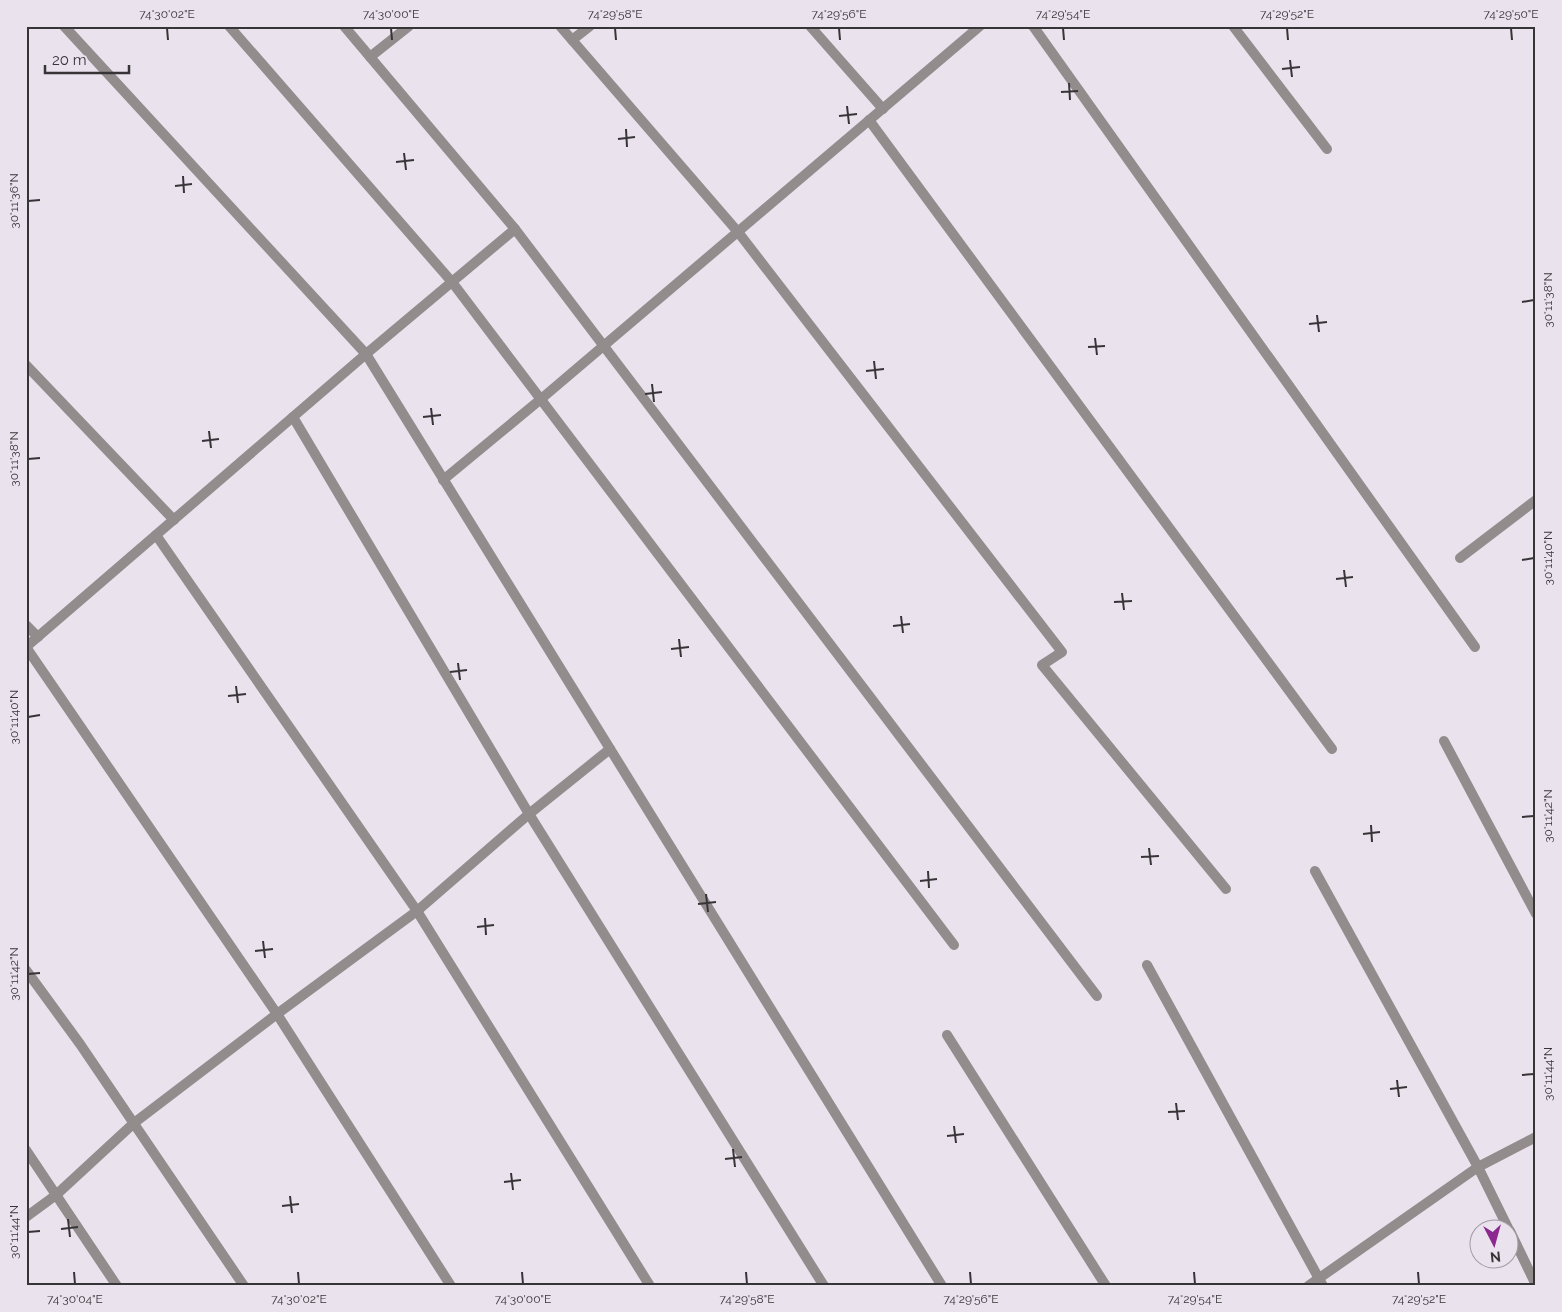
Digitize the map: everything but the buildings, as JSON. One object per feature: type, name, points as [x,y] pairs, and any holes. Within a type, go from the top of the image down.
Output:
[{"type":"street","points":[[64,26],[366,354],[942,1286]]},
{"type":"street","points":[[229,26],[452,282],[954,945]]},
{"type":"street","points":[[344,26],[514,229],[1097,996]]},
{"type":"street","points":[[370,57],[409,26]]},
{"type":"street","points":[[560,26],[738,232],[1062,652],[1042,665],[1226,889]]},
{"type":"street","points":[[572,40],[590,26]]},
{"type":"street","points":[[810,26],[883,109]]},
{"type":"street","points":[[443,480],[980,26]]},
{"type":"street","points":[[1032,26],[1475,647]]},
{"type":"street","points":[[1233,26],[1327,149]]},
{"type":"street","points":[[869,120],[1332,749]]},
{"type":"street","points":[[451,1286],[277,1014],[26,647],[514,229]]},
{"type":"street","points":[[26,365],[174,520]]},
{"type":"street","points":[[293,417],[529,814],[824,1286]]},
{"type":"street","points":[[1460,558],[1536,500]]},
{"type":"street","points":[[156,535],[416,911],[650,1286]]},
{"type":"street","points":[[26,625],[38,637]]},
{"type":"street","points":[[1444,741],[1536,914]]},
{"type":"street","points":[[26,1217],[56,1195],[134,1123],[416,911],[529,814],[610,750]]},
{"type":"street","points":[[1315,871],[1478,1167],[1504,1220]]},
{"type":"street","points":[[1147,965],[1321,1282]]},
{"type":"street","points":[[26,970],[80,1044],[244,1286]]},
{"type":"street","points":[[947,1035],[1106,1286]]},
{"type":"street","points":[[1308,1286],[1321,1282],[1478,1167],[1536,1137]]},
{"type":"street","points":[[26,1150],[117,1286]]},
{"type":"street","points":[[1520,1252],[1536,1285]]}]
